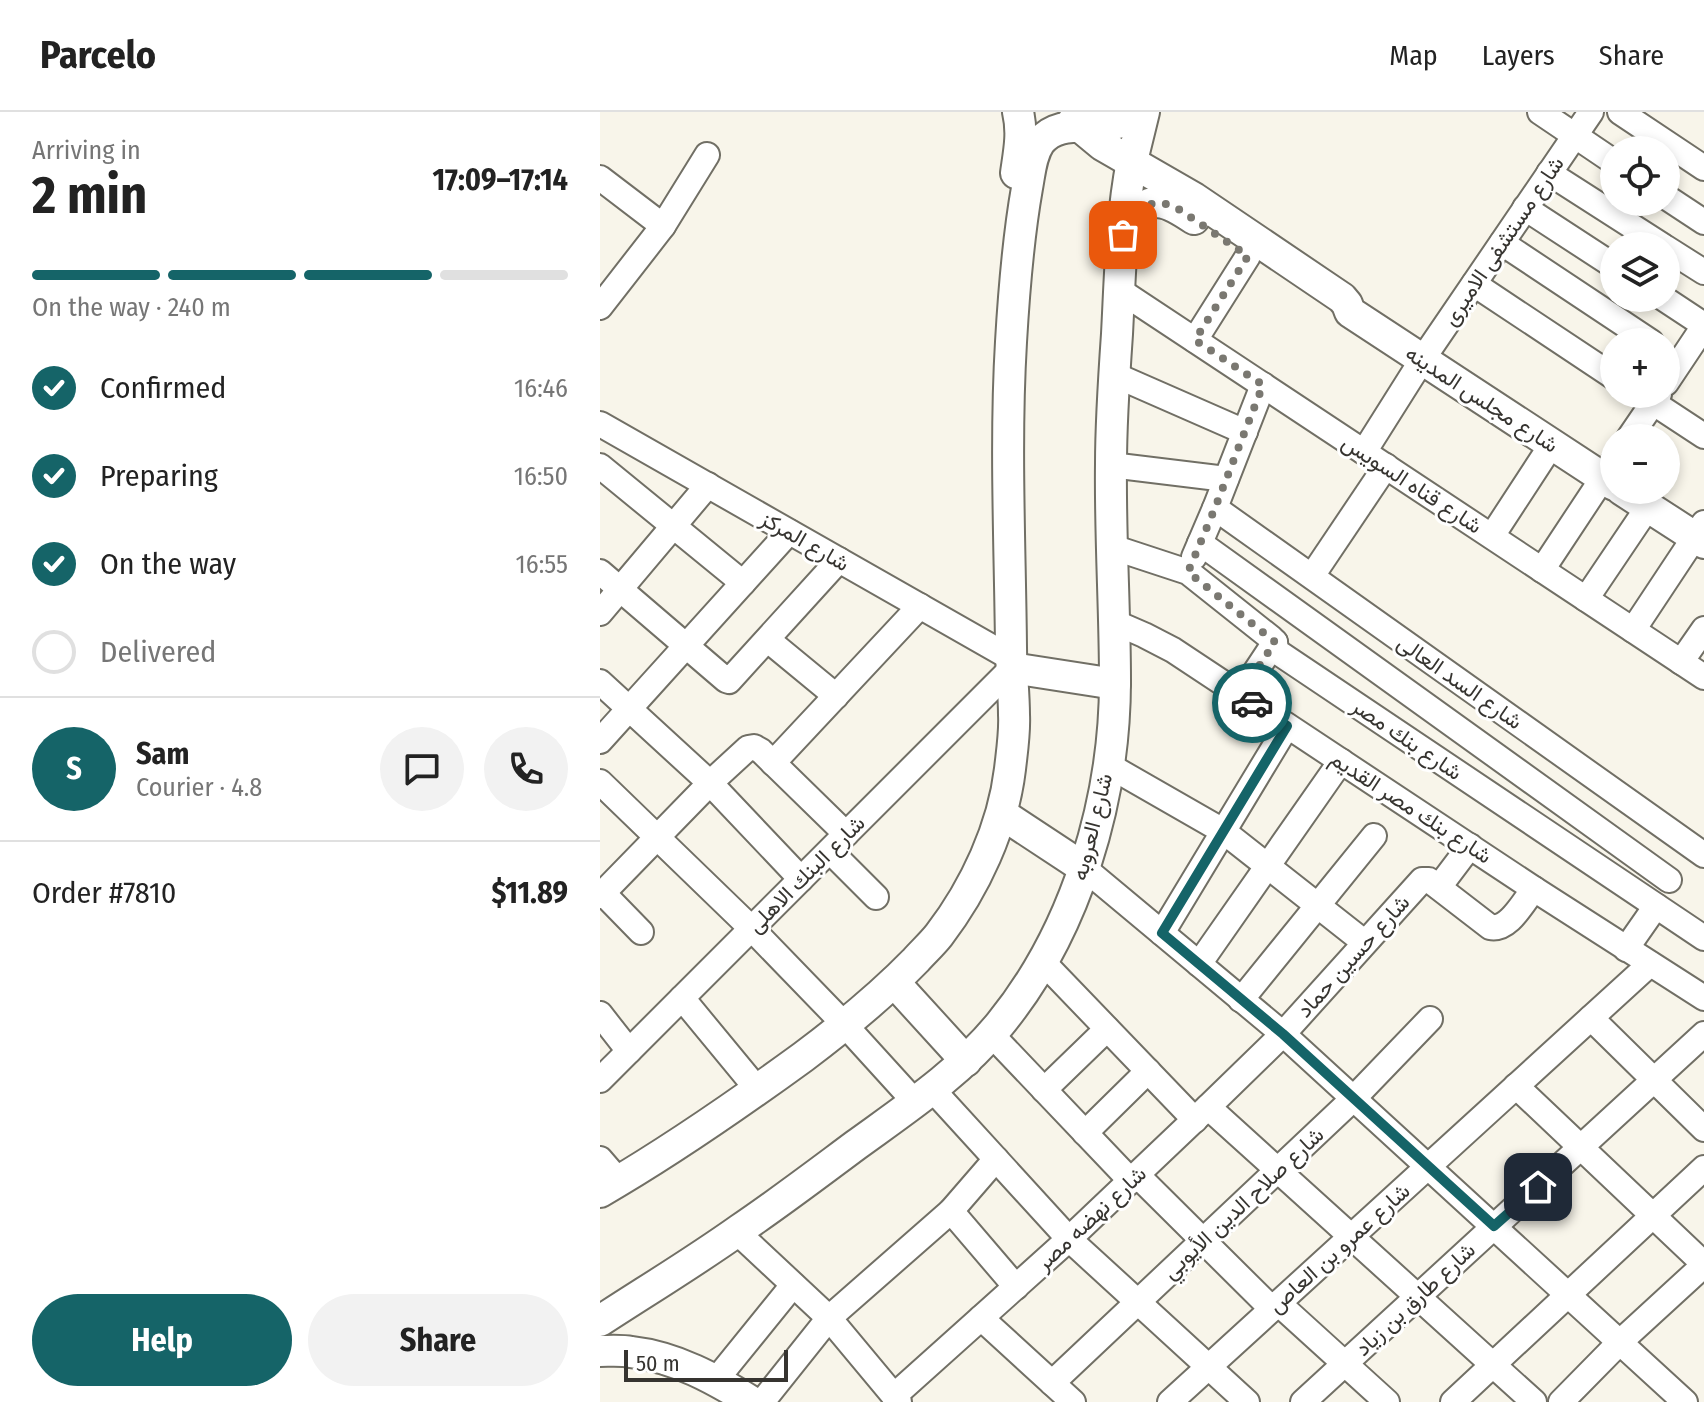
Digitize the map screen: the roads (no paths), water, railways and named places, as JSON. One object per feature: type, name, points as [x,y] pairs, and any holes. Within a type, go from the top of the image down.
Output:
[{"type":"street","points":[[1014,283],[1006,265],[1004,248],[1021,142],[1018,112]]},
{"type":"street","points":[[606,1177],[646,1165],[758,1090],[845,1025],[894,982],[938,936],[973,882],[1002,814],[1010,771],[1014,718],[1008,381],[1014,283],[1033,155],[1040,141],[1068,117],[1098,125],[1117,124],[1137,112]]},
{"type":"street","name":"شارع العروبه","points":[[600,1321],[737,1232],[924,1096],[966,1061],[991,1034],[1028,987],[1053,945],[1084,868],[1101,807],[1112,746],[1115,684],[1111,465],[1119,290],[1132,163],[1144,112]]},
{"type":"street","points":[[1540,112],[1600,152]]},
{"type":"street","name":"شارع مستشفى الاميرى","points":[[1364,452],[1422,360],[1591,112]]},
{"type":"street","points":[[1620,112],[1704,168]]},
{"type":"street","name":"شارع مجلس المدينه","points":[[1068,117],[1102,145],[1194,198],[1342,298],[1350,312],[1422,360],[1552,444],[1600,471]]},
{"type":"street","points":[[604,294],[663,226],[707,155]]},
{"type":"street","points":[[1549,173],[1641,232]]},
{"type":"street","points":[[600,178],[663,226]]},
{"type":"street","name":"شارع مجلس المدينه","points":[[1123,235],[1133,217],[1142,209],[1153,203],[1165,202],[1331,313],[1341,316],[1350,312]]},
{"type":"street","points":[[1680,206],[1704,222]]},
{"type":"street","points":[[1525,208],[1600,257]]},
{"type":"street","points":[[1502,243],[1630,328]]},
{"type":"street","points":[[1195,340],[1248,256]]},
{"type":"street","points":[[1680,257],[1704,272]]},
{"type":"street","points":[[1474,284],[1600,368]]},
{"type":"street","name":"شارع قناه السويس","points":[[1119,290],[1704,677]]},
{"type":"street","points":[[1680,310],[1704,326],[1680,350]]},
{"type":"street","points":[[1115,375],[1245,432]]},
{"type":"street","points":[[1188,572],[1263,385]]},
{"type":"street","points":[[1671,408],[1704,436]]},
{"type":"street","points":[[611,430],[600,463],[743,583]]},
{"type":"street","name":"شارع المركز","points":[[611,430],[920,606],[1011,663]]},
{"type":"street","points":[[1492,536],[1552,444]]},
{"type":"street","points":[[1111,465],[1226,479]]},
{"type":"street","points":[[1312,576],[1386,466]]},
{"type":"street","points":[[600,613],[708,485]]},
{"type":"street","points":[[1542,570],[1600,495]]},
{"type":"street","name":"شارع مجلس المدينه","points":[[1644,504],[1701,535]]},
{"type":"street","points":[[1586,599],[1648,507]]},
{"type":"street","name":"شارع السد العالى","points":[[1215,508],[1704,855]]},
{"type":"street","points":[[600,741],[789,532]]},
{"type":"street","points":[[1633,630],[1701,535]]},
{"type":"street","points":[[1200,543],[1669,880]]},
{"type":"street","name":"شارع بنك مصر","points":[[1112,547],[1188,572],[1275,642],[1276,651],[1704,938]]},
{"type":"street","points":[[600,572],[729,681],[839,560]]},
{"type":"street","points":[[773,763],[920,606]]},
{"type":"street","name":"شارع بنك مصر القديم","points":[[1114,622],[1173,650],[1704,998]]},
{"type":"street","points":[[1681,662],[1704,629]]},
{"type":"street","points":[[768,640],[836,696]]},
{"type":"street","points":[[1240,695],[1275,642]]},
{"type":"street","points":[[1011,663],[1115,684]]},
{"type":"street","name":"شارع البنك الاهلى","points":[[600,1080],[838,842],[1011,663]]},
{"type":"street","points":[[600,682],[710,783],[801,879]]},
{"type":"street","points":[[1162,933],[1287,726]]},
{"type":"street","points":[[641,932],[602,894],[710,783],[748,748],[754,747],[773,763],[838,842],[876,897]]},
{"type":"street","points":[[1199,964],[1341,761]]},
{"type":"street","points":[[1108,765],[1223,831],[1364,942]]},
{"type":"street","points":[[600,782],[752,929],[845,1025],[996,1159],[1069,1239],[1247,1402]]},
{"type":"street","points":[[1002,814],[1084,868],[1283,1034],[1685,1402]]},
{"type":"street","points":[[1241,1000],[1374,836]]},
{"type":"street","points":[[1439,887],[1470,846]]},
{"type":"street","name":"شارع حسين حماد","points":[[1283,1034],[1422,880],[1429,880],[1496,929],[1505,925],[1534,889]]},
{"type":"street","points":[[1626,949],[1656,906]]},
{"type":"street","points":[[1043,962],[1148,1071],[1277,1170],[1534,1402]]},
{"type":"street","name":"شارع عمرو بن العاص","points":[[1170,1402],[1650,964]]},
{"type":"street","points":[[894,982],[966,1061]]},
{"type":"street","points":[[682,998],[758,1090]]},
{"type":"street","points":[[600,1014],[629,1051]]},
{"type":"street","points":[[1591,1018],[1704,1129]]},
{"type":"street","name":"شارع صلاح الدين الأيوبي","points":[[1052,1383],[1353,1099],[1430,1019]]},
{"type":"street","points":[[1044,1090],[1107,1029]]},
{"type":"street","points":[[991,1034],[1085,1133],[1275,1306],[1387,1402]]},
{"type":"street","name":"شارع نهضه مصر","points":[[896,1399],[1202,1114],[1283,1034]]},
{"type":"street","name":"شارع طارق بن زياد","points":[[1303,1402],[1704,1034]]},
{"type":"street","points":[[1085,1133],[1148,1071]]},
{"type":"street","points":[[1516,1086],[1704,1265],[1620,1342],[1561,1402]]},
{"type":"street","points":[[600,1351],[631,1351],[675,1361],[753,1402],[829,1318],[951,1211],[996,1159]]},
{"type":"street","points":[[1453,1402],[1704,1168]]},
{"type":"street","points":[[951,1211],[1016,1287]]},
{"type":"street","points":[[737,1232],[829,1318],[896,1399]]},
{"type":"street","points":[[716,1380],[793,1285]]},
{"type":"street","points":[[981,1318],[1073,1402]]},
{"type":"street","points":[[1699,1402],[1704,1397]]}]
